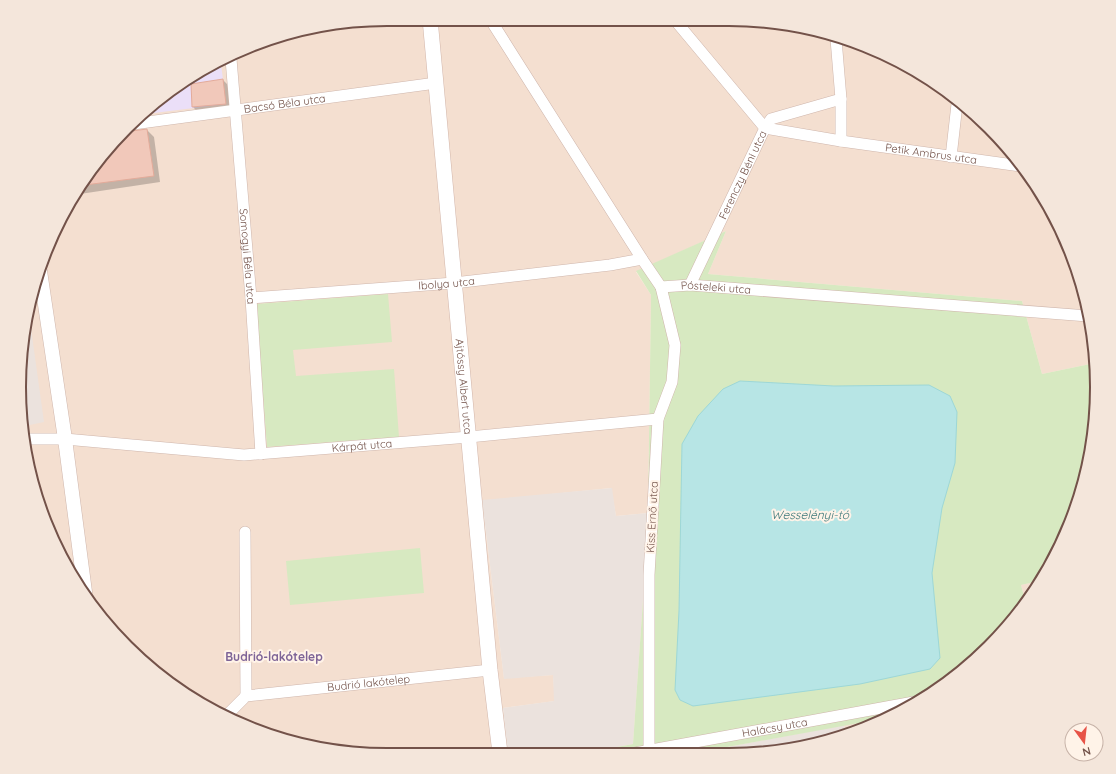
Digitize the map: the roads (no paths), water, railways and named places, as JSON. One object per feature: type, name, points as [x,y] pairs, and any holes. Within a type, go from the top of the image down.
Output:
[{"type":"main road","name":"Ajtóssy Albert utca","points":[[431,26],[490,670],[499,748]]},
{"type":"street","points":[[494,26],[661,288]]},
{"type":"street","name":"Ferenczy Béni utca","points":[[680,26],[765,128],[690,285]]},
{"type":"street","points":[[836,42],[841,99],[841,141]]},
{"type":"street","name":"Somogyi Béla utca","points":[[231,61],[261,454]]},
{"type":"street","name":"Bacsó Béla utca","points":[[142,123],[436,83]]},
{"type":"street","points":[[765,128],[771,118],[841,99]]},
{"type":"street","points":[[950,157],[957,107]]},
{"type":"street","name":"Petik Ambrus utca","points":[[765,128],[841,141],[1013,165]]},
{"type":"street","name":"Ibolya utca","points":[[250,298],[454,283],[610,265],[642,259]]},
{"type":"street","points":[[42,282],[65,440],[84,583]]},
{"type":"street","name":"Pósteleki utca","points":[[661,288],[690,285],[1083,316]]},
{"type":"street","name":"Kiss Ernő utca","points":[[649,748],[649,575],[658,419],[672,382],[675,345],[661,288]]},
{"type":"street","name":"Kárpát utca","points":[[30,439],[65,440],[244,455],[468,437],[658,419]]},
{"type":"street","points":[[230,712],[246,696],[245,532]]},
{"type":"street","name":"Budrió lakótelep","points":[[246,696],[490,670]]},
{"type":"street","name":"Halácsy utca","points":[[660,748],[902,704]]},
{"type":"water","name":"Wesselényi-tó","points":[[740,381],[834,386],[929,385],[950,396],[957,412],[955,463],[942,508],[932,573],[940,658],[930,669],[860,684],[693,706],[680,700],[675,690],[679,611],[682,444],[698,416],[723,389]]},
{"type":"district","name":"Budrió-lakótelep","points":[[274,657]]}]
